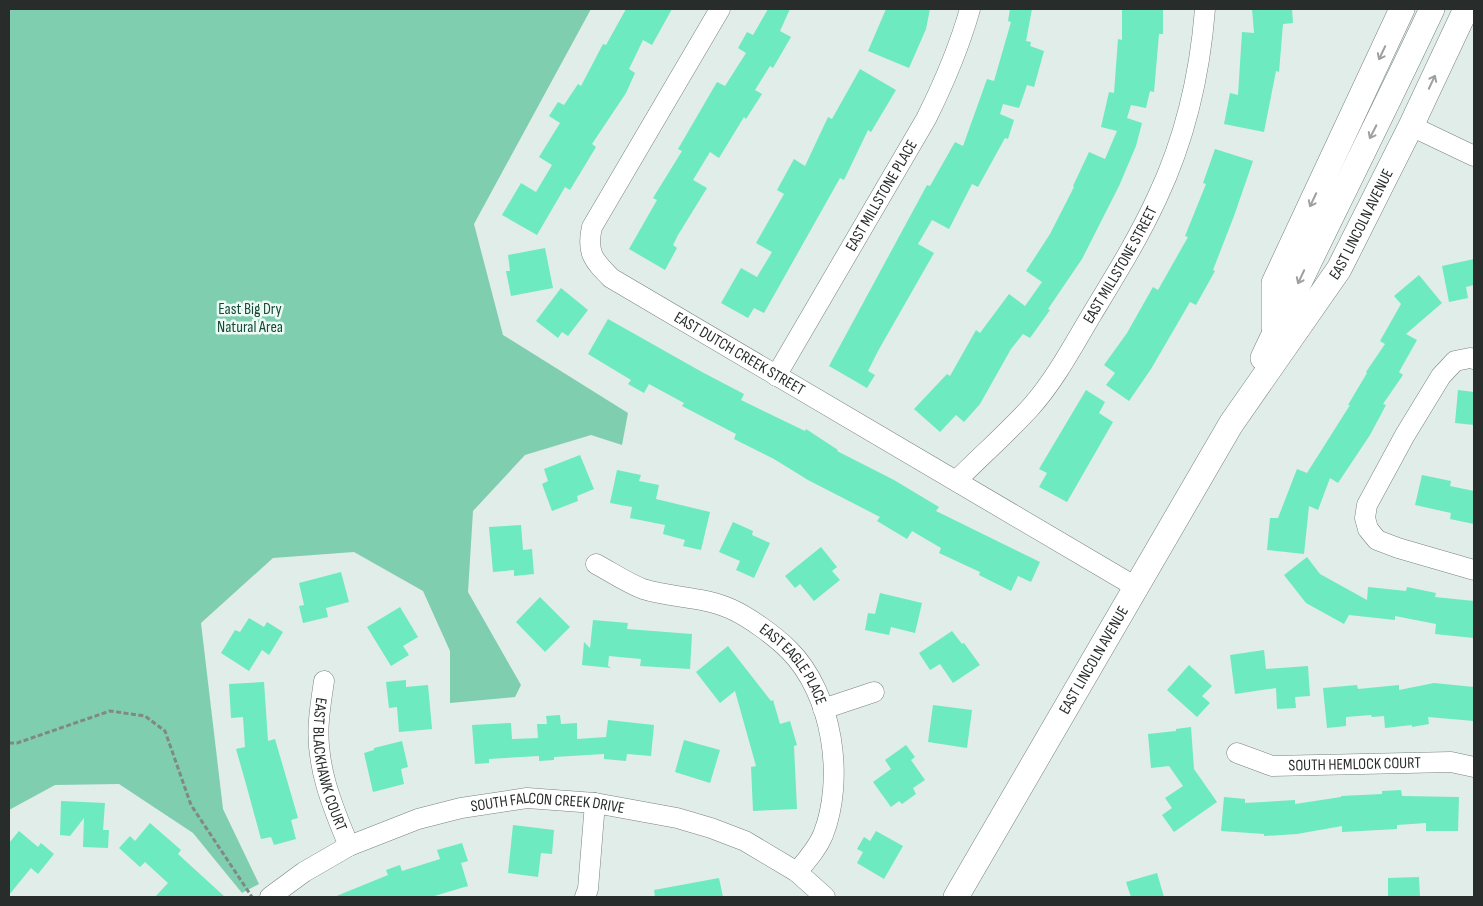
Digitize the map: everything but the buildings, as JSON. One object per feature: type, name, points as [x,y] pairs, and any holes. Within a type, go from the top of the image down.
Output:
[{"type":"main road","points":[[1274,335],[1274,283],[1402,9]]},
{"type":"main road","points":[[1411,126],[1401,120],[1400,109],[1429,47],[1432,9]]},
{"type":"main road","name":"EAST LINCOLN AVENUE","points":[[956,897],[1231,424],[1432,9]]},
{"type":"main road","name":"EAST LINCOLN AVENUE","points":[[1231,424],[1339,269],[1411,126],[1466,9]]},
{"type":"street","name":"EAST DUTCH CREEK STREET","points":[[720,9],[592,228],[589,242],[594,261],[612,278],[1136,587]]},
{"type":"street","name":"EAST MILLSTONE PLACE","points":[[776,376],[926,119],[946,79],[961,42],[970,9]]},
{"type":"street","name":"EAST MILLSTONE STREET","points":[[957,480],[1029,409],[1051,382],[1130,251],[1158,197],[1179,142],[1193,91],[1206,9]]},
{"type":"street","points":[[1411,126],[1474,156]]},
{"type":"street","points":[[1474,359],[1455,361],[1441,376],[1367,505],[1365,518],[1368,529],[1378,540],[1474,570]]},
{"type":"street","name":"EAST EAGLE PLACE","points":[[596,564],[641,588],[674,596],[707,600],[731,609],[771,635],[790,651],[803,668],[816,691],[826,716],[835,766],[830,813],[823,836],[814,852],[797,872]]},
{"type":"street","name":"EAST BLACKHAWK COURT","points":[[324,681],[318,721],[319,745],[324,778],[333,807],[349,846]]},
{"type":"street","points":[[823,709],[874,692]]},
{"type":"street","name":"SOUTH HEMLOCK COURT","points":[[1237,753],[1272,766],[1451,762],[1474,767]]},
{"type":"street","name":"SOUTH FALCON CREEK DRIVE","points":[[270,897],[304,872],[349,846],[418,819],[461,808],[528,798],[595,803],[677,818],[710,828],[744,842],[797,872],[825,897]]},
{"type":"street","points":[[585,897],[588,890],[595,803]]},
{"type":"path","points":[[9,743],[17,743],[110,711],[145,716],[165,732],[191,805],[252,897]]},
{"type":"green space","name":"East Big Dry Natural Area","points":[[9,9],[591,9],[474,224],[503,335],[628,413],[622,445],[591,435],[525,455],[473,511],[468,592],[521,685],[515,697],[450,703],[450,651],[423,591],[354,552],[273,558],[201,623],[223,809],[259,884],[242,893],[193,833],[119,784],[55,785],[9,810]]}]
